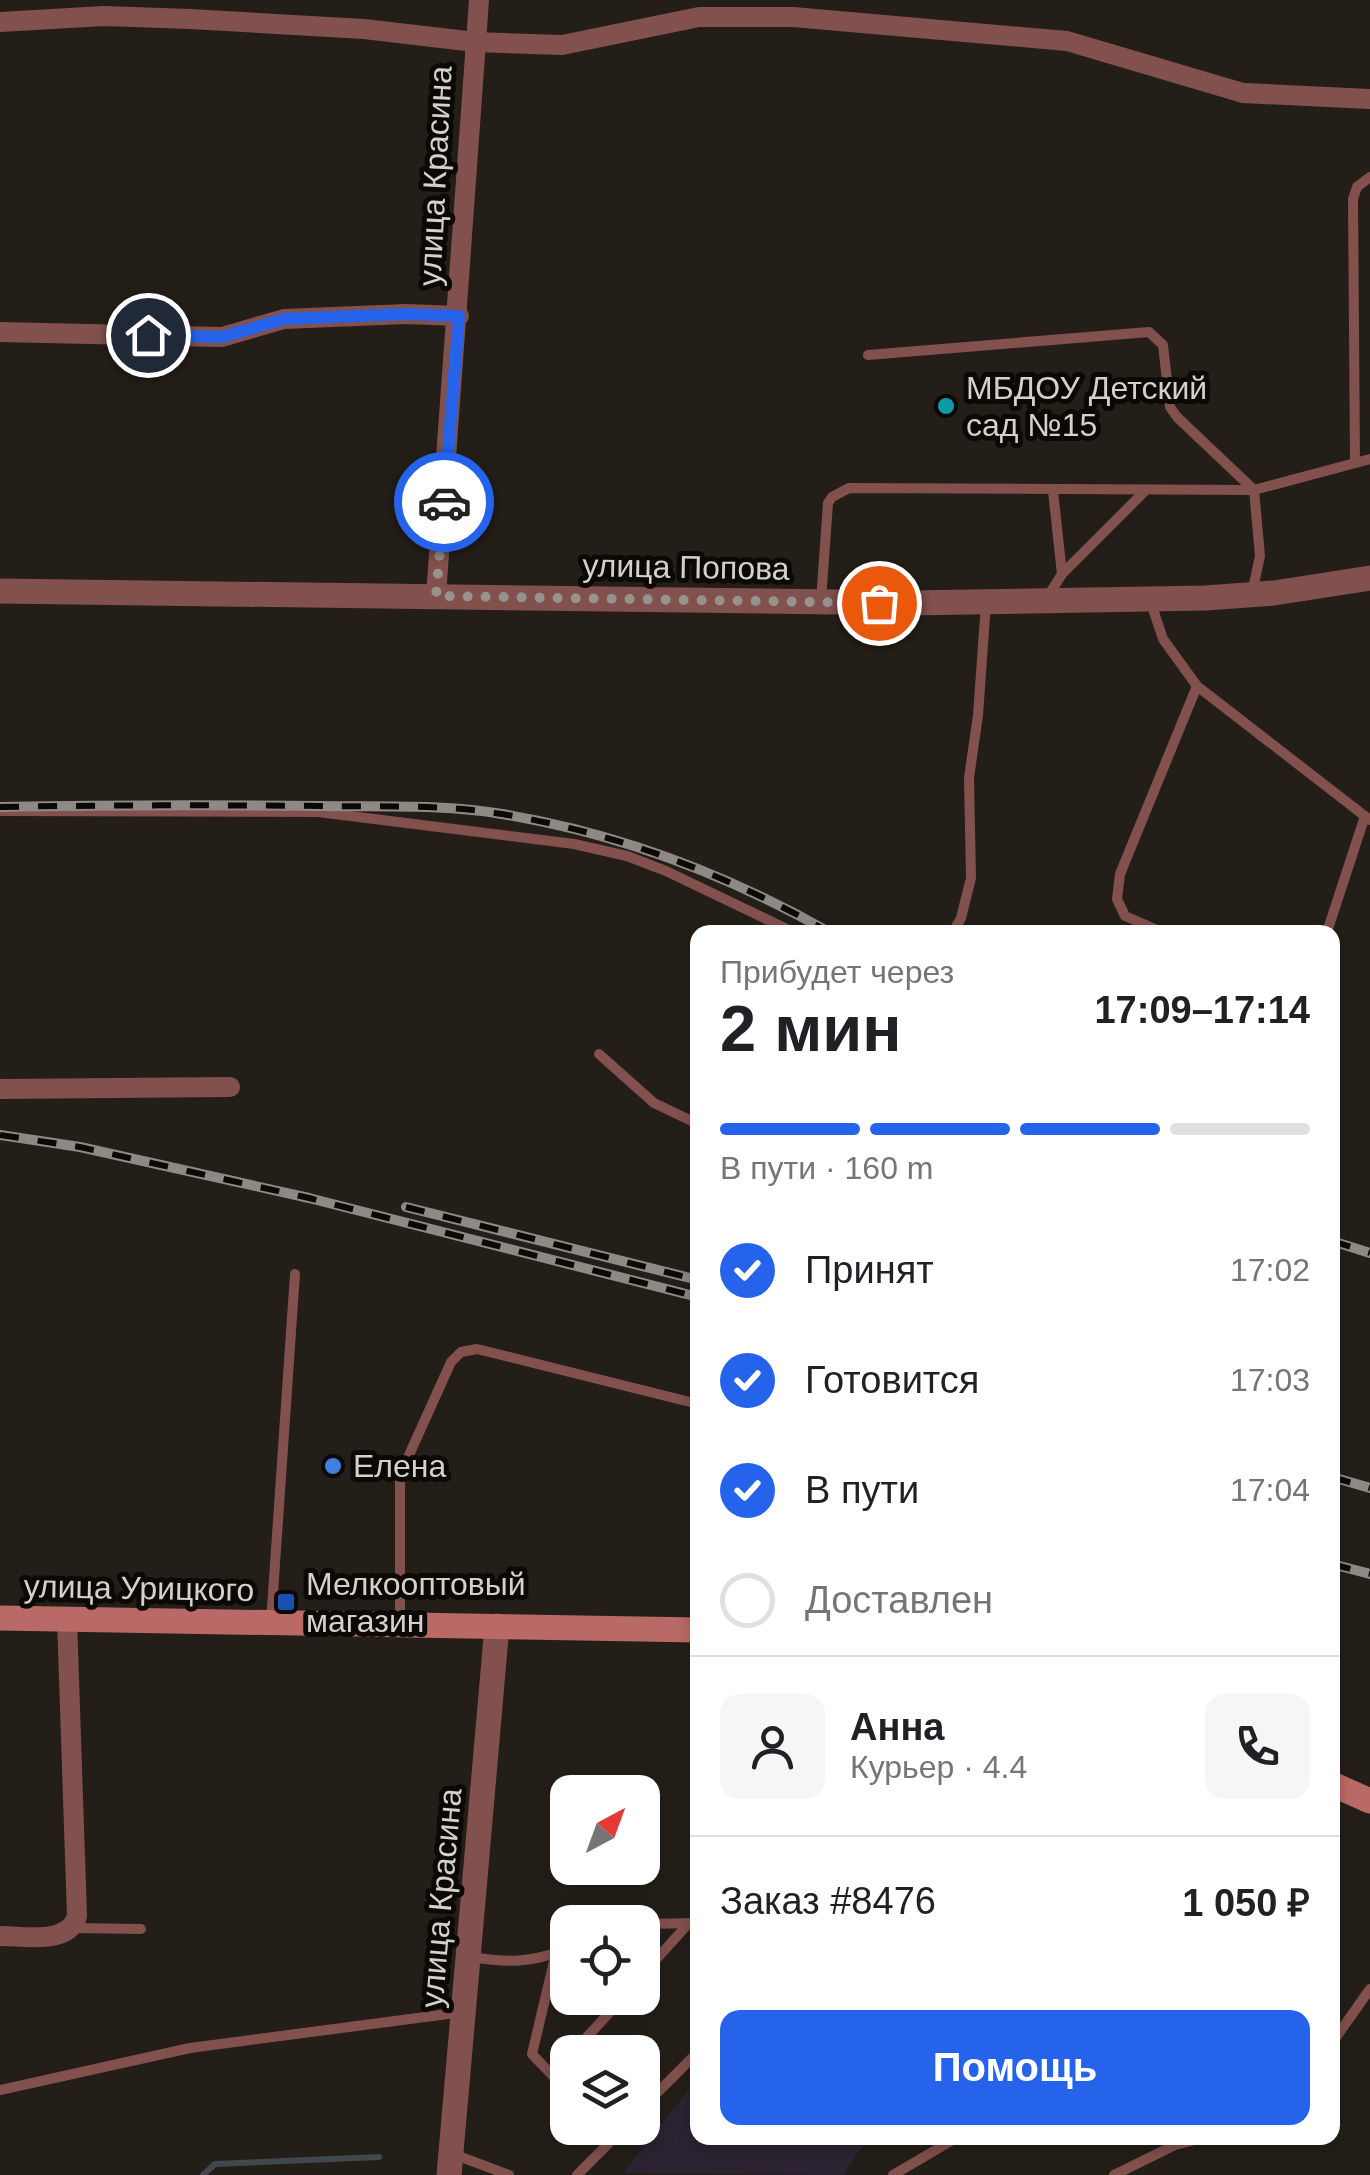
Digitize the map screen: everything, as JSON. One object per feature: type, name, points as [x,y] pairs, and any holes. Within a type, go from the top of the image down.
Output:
[{"type":"main road","name":"улица Урицкого","points":[[0,1618],[690,1630]]},
{"type":"main road","points":[[1340,1788],[1370,1801]]},
{"type":"street","name":"улица Красина","points":[[436,596],[479,0]]},
{"type":"street","points":[[0,22],[104,16],[173,18],[364,29],[475,42],[562,44],[699,17],[793,17],[1068,41],[1243,93],[1370,99]]},
{"type":"street","points":[[0,332],[222,337],[284,319],[459,316]]},
{"type":"street","name":"улица Попова","points":[[0,591],[986,602],[1251,596],[1370,578]]},
{"type":"street","points":[[0,1089],[230,1087]]},
{"type":"street","points":[[0,1936],[65,1935],[74,1928],[77,1916],[67,1619]]},
{"type":"street","name":"улица Красина","points":[[450,2164],[496,1626]]},
{"type":"lane","points":[[1355,462],[1354,199],[1358,186],[1370,177]]},
{"type":"lane","points":[[868,355],[1149,332],[1163,345],[1170,406],[1177,418],[1254,490],[1260,556],[1251,596]]},
{"type":"lane","points":[[821,602],[828,504],[848,488],[1254,490],[1370,459]]},
{"type":"lane","points":[[1045,601],[1062,574],[1147,489]]},
{"type":"lane","points":[[1052,492],[1062,574]]},
{"type":"lane","points":[[1150,599],[1162,639],[1198,686],[1368,818],[1330,925]]},
{"type":"lane","points":[[958,925],[971,878],[969,778],[986,602]]},
{"type":"lane","points":[[1146,925],[1126,916],[1117,900],[1120,874],[1198,686]]},
{"type":"lane","points":[[0,811],[318,812],[574,844],[666,870],[779,925]]},
{"type":"lane","points":[[599,1054],[654,1104],[690,1120]]},
{"type":"lane","points":[[271,1623],[296,1274]]},
{"type":"lane","points":[[400,1624],[400,1476],[451,1362],[461,1352],[477,1348],[690,1402]]},
{"type":"lane","points":[[660,1924],[690,1923]]},
{"type":"lane","points":[[660,1957],[690,1926]]},
{"type":"lane","points":[[74,1928],[141,1929]]},
{"type":"lane","points":[[469,1957],[516,1964],[550,1954]]},
{"type":"lane","points":[[1340,2032],[1370,1989]]},
{"type":"lane","points":[[550,1992],[532,2054],[550,2073]]},
{"type":"lane","points":[[0,2090],[190,2048],[464,2012]]},
{"type":"lane","points":[[589,2035],[608,2015]]},
{"type":"lane","points":[[660,2090],[690,2060]]},
{"type":"lane","points":[[578,2175],[607,2145]]},
{"type":"lane","points":[[893,2175],[944,2145]]},
{"type":"lane","points":[[1114,2175],[1175,2145]]},
{"type":"lane","points":[[450,2164],[509,2175]]},
{"type":"shaded area","points":[[690,2088],[690,2145],[863,2145],[843,2175],[623,2173],[645,2145],[660,2145],[660,2126]]},
{"type":"waterway","points":[[203,2175],[215,2164],[379,2157]]},
{"type":"railway","points":[[0,807],[411,807],[502,814],[587,832],[671,859],[751,892],[816,925]]},
{"type":"railway","points":[[0,1135],[80,1147],[309,1198],[690,1295]]},
{"type":"railway","points":[[406,1207],[690,1278]]},
{"type":"railway","points":[[1340,1244],[1370,1253]]},
{"type":"railway","points":[[1340,1479],[1370,1488]]},
{"type":"railway","points":[[1340,1566],[1370,1574]]},
{"type":"way so far","points":[[444,502],[436,596],[879,603]]},
{"type":"place","name":"МБДОУ Детский сад №15","points":[[946,406]]},
{"type":"place","name":"Елена","points":[[333,1466]]},
{"type":"place","name":"Мелкооптовый магазин","points":[[286,1602]]},
{"type":"route","points":[[148,335],[222,337],[284,319],[459,316],[444,502]]}]
